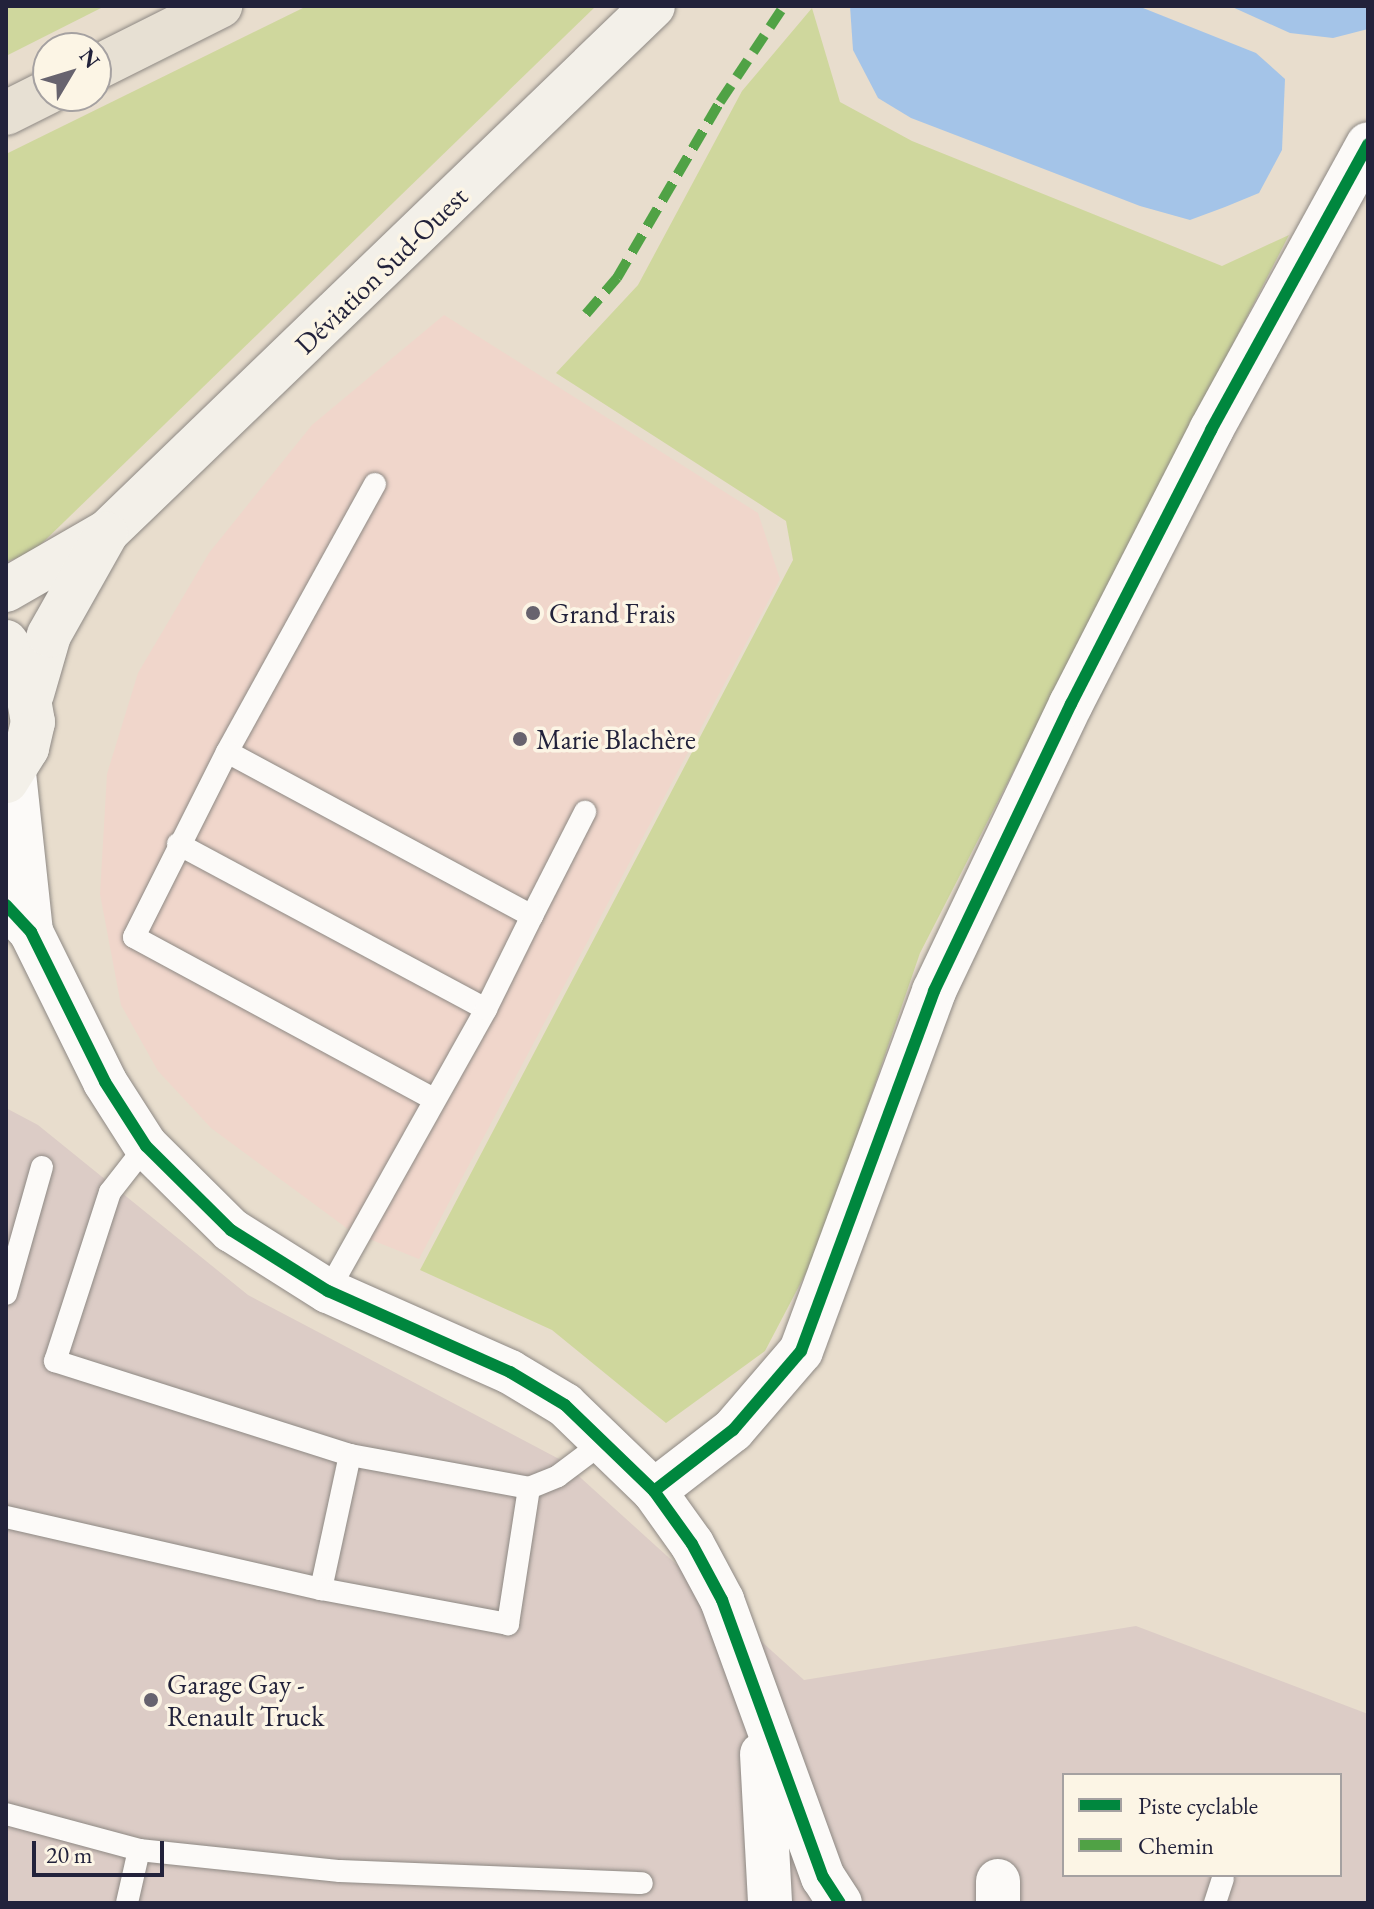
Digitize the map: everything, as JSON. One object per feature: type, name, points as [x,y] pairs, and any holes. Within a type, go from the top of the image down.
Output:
[{"type":"main road","points":[[112,60],[220,6]]},
{"type":"main road","name":"Déviation Sud-Ouest","points":[[107,532],[653,6]]},
{"type":"main road","points":[[6,113],[32,100]]},
{"type":"main road","points":[[6,590],[107,532]]},
{"type":"main road","points":[[10,777],[27,748],[32,694],[49,635],[107,532]]},
{"type":"main road","points":[[6,642],[23,666],[32,694]]},
{"type":"street","points":[[654,1491],[733,1430],[801,1351],[934,991],[1071,704],[1211,430],[1368,144]]},
{"type":"street","points":[[10,777],[19,918],[105,1082],[146,1146],[231,1230],[328,1291],[510,1372],[565,1405],[606,1440],[654,1491],[692,1544],[722,1600],[823,1877],[840,1903]]},
{"type":"street","points":[[758,1696],[770,1903]]},
{"type":"lane","points":[[375,484],[178,844],[134,937],[433,1099]]},
{"type":"lane","points":[[227,752],[532,916]]},
{"type":"lane","points":[[328,1291],[486,1009],[585,812]]},
{"type":"lane","points":[[178,844],[486,1009]]},
{"type":"lane","points":[[146,1146],[110,1192],[55,1361],[350,1455],[529,1488],[558,1476],[606,1440]]},
{"type":"lane","points":[[6,1294],[42,1167]]},
{"type":"lane","points":[[321,1589],[350,1455]]},
{"type":"lane","points":[[6,1517],[321,1589],[508,1624],[529,1488]]},
{"type":"lane","points":[[6,1814],[139,1850],[340,1871],[642,1883]]},
{"type":"lane","points":[[127,1903],[139,1850]]},
{"type":"lane","points":[[1215,1903],[1223,1879]]},
{"type":"shaded area","points":[[444,315],[758,513],[780,579],[419,1259],[352,1232],[211,1128],[158,1071],[121,1005],[100,894],[107,774],[138,673],[209,553],[312,425]]},
{"type":"shaded area","points":[[6,1108],[38,1125],[248,1295],[561,1460],[804,1680],[1136,1626],[1368,1714],[1368,1903],[6,1903]]},
{"type":"green space","points":[[6,6],[105,6],[54,32],[32,32],[32,43],[6,56]]},
{"type":"green space","points":[[307,6],[596,6],[33,552],[6,562],[6,154],[91,112],[112,112],[112,102]]},
{"type":"green space","points":[[812,8],[840,102],[912,141],[1222,266],[1289,235],[920,953],[818,1250],[765,1351],[666,1423],[552,1330],[420,1270],[793,560],[786,521],[556,373],[638,285],[742,91]]},
{"type":"water","points":[[850,6],[1138,6],[1256,53],[1285,79],[1282,150],[1259,193],[1225,207],[1190,220],[1140,206],[911,118],[878,98],[853,50]]},
{"type":"water","points":[[1230,6],[1368,6],[1368,29],[1333,38],[1290,33]]},
{"type":"marked path","points":[[586,314],[617,278],[720,102],[784,6]]},
{"type":"cycle path","points":[[654,1491],[733,1430],[801,1351],[934,991],[1071,704],[1211,430],[1368,144]]},
{"type":"cycle path","points":[[6,905],[31,932],[105,1082],[146,1146],[231,1230],[328,1291],[510,1372],[565,1405],[654,1491],[692,1544],[722,1600],[823,1877],[840,1903]]},
{"type":"place","name":"Grand Frais","points":[[533,613]]},
{"type":"place","name":"Marie Blachère","points":[[520,739]]},
{"type":"place","name":"Garage Gay - Renault Truck","points":[[151,1700]]}]
